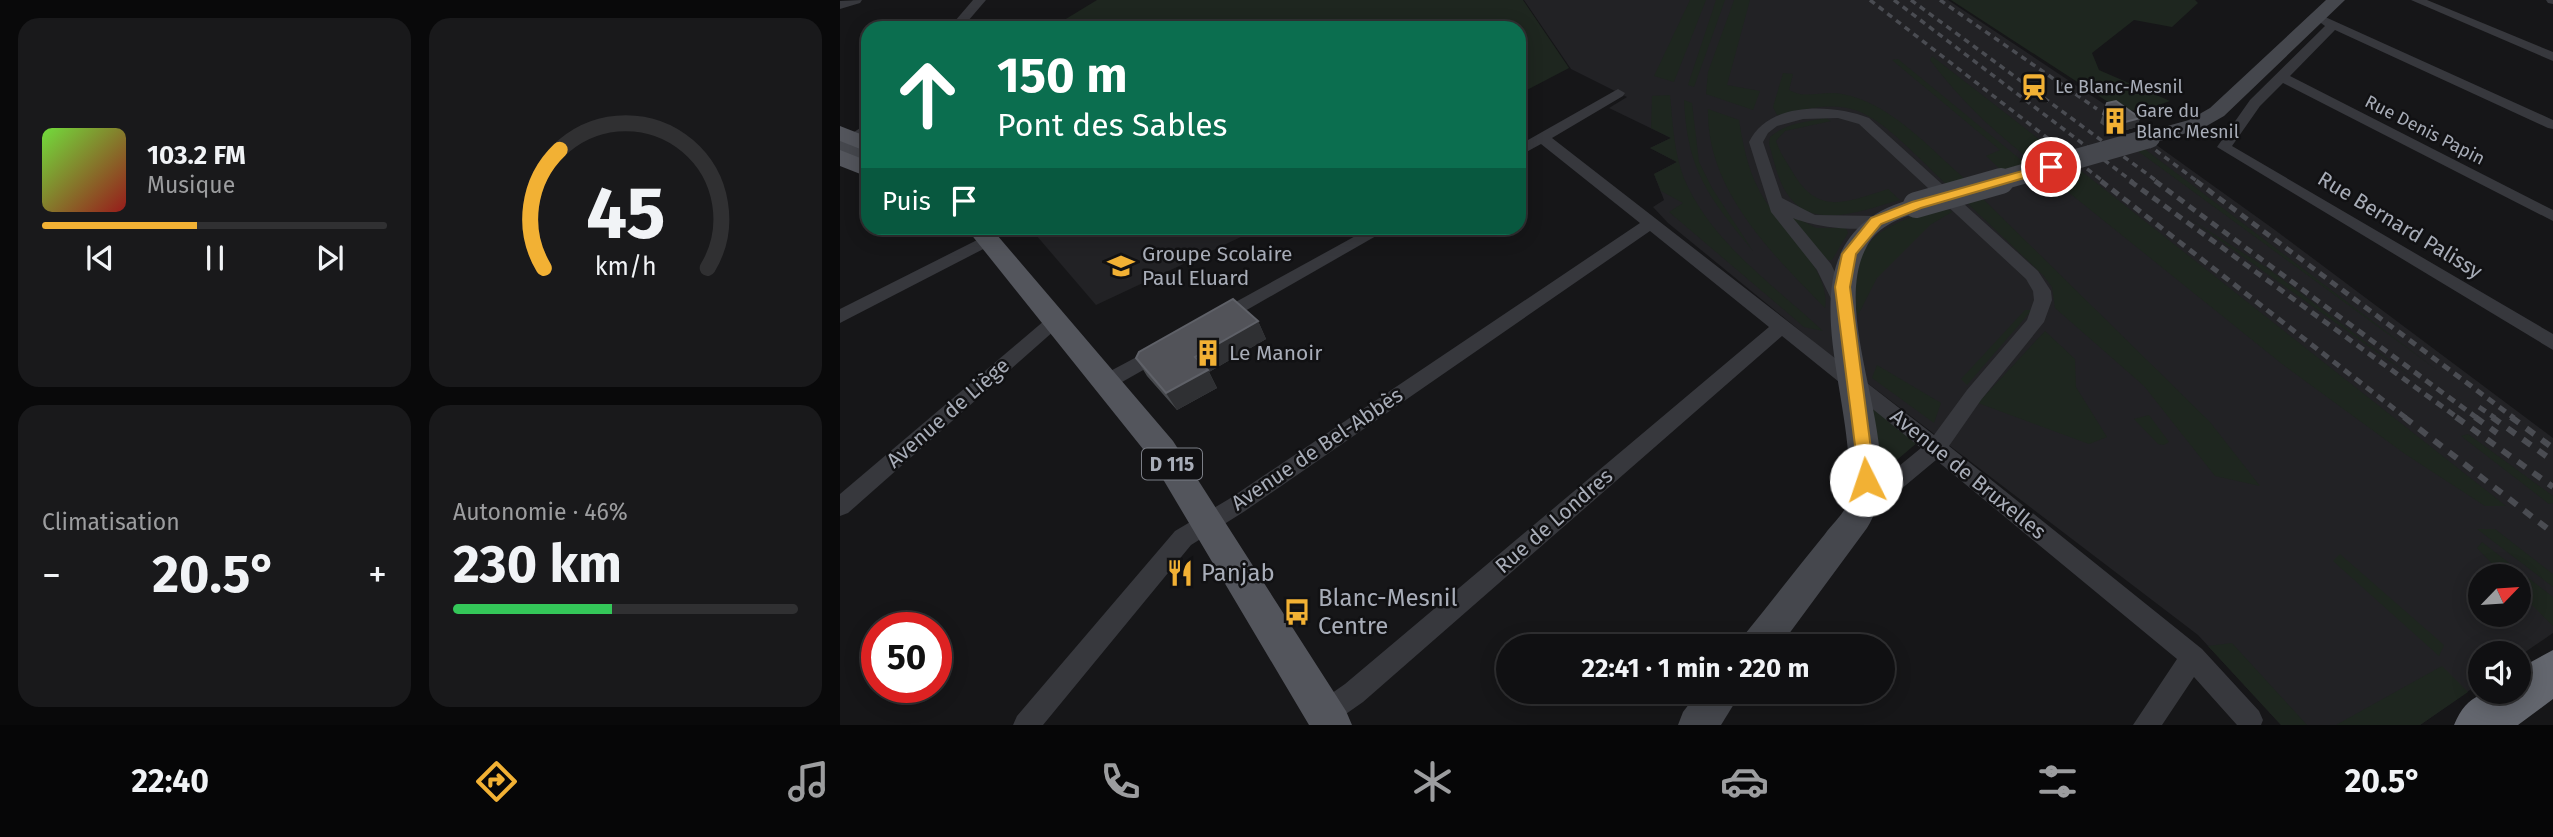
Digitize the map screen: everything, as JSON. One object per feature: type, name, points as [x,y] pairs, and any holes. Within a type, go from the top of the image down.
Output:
[{"type":"highway","points":[[2478,725],[2553,672]]},
{"type":"main road","points":[[1767,634],[1862,509],[1865,466],[1842,287],[1845,263],[1862,235],[1876,221],[1916,205],[2196,124],[2217,112],[2326,21],[2336,0]]},
{"type":"main road","points":[[840,158],[861,167]]},
{"type":"main road","name":"D 115","points":[[986,235],[1162,450],[1328,719]]},
{"type":"main road","points":[[1697,725],[1713,704]]},
{"type":"street","points":[[840,5],[856,0]]},
{"type":"street","points":[[961,21],[980,0]]},
{"type":"street","points":[[2417,0],[2553,57]]},
{"type":"street","points":[[2280,76],[2326,21],[2553,125]]},
{"type":"street","name":"Rue Bernard Palissy","points":[[2280,76],[2255,103],[2224,147],[2553,343]]},
{"type":"street","name":"Rue Denis Papin","points":[[2280,76],[2553,216]]},
{"type":"street","points":[[1526,147],[1618,93]]},
{"type":"street","points":[[1844,311],[1826,270],[1786,223],[1774,197],[1756,142],[1762,129],[1775,121],[1819,112],[1849,114],[1871,126],[2038,283],[2043,300],[2035,323],[1974,395],[1936,448],[1862,509]]},
{"type":"street","name":"Avenue de Bruxelles","points":[[1543,138],[1936,448],[2193,657],[2250,720]]},
{"type":"street","points":[[1774,197],[1796,216],[1809,220],[1837,223],[1876,221]]},
{"type":"street","name":"Avenue de Bel-Abbès","points":[[1026,725],[1183,538],[1248,497],[1652,222]]},
{"type":"street","points":[[840,317],[981,235]]},
{"type":"street","points":[[1203,327],[1369,235]]},
{"type":"street","name":"Avenue de Liège","points":[[840,507],[1057,319]]},
{"type":"street","name":"Rue de Londres","points":[[1328,719],[1353,693],[1782,326]]},
{"type":"street","points":[[1108,381],[1180,341]]},
{"type":"street","points":[[2146,725],[2193,657]]},
{"type":"shaded area","points":[[1097,0],[1523,0],[1569,68],[1526,90],[1526,21],[1062,21]]},
{"type":"shaded area","points":[[1524,0],[1948,0],[2137,126],[2124,131],[2134,138],[2155,144],[2275,230],[2553,438],[2553,633],[2531,648],[2531,641],[2468,641],[2468,691],[2420,725],[2281,725],[2198,635],[1815,343],[1668,223],[1653,207],[1664,200],[1654,174],[1677,162],[1650,148],[1671,138],[1609,108],[1627,97],[1571,69]]},
{"type":"shaded area","points":[[1690,0],[1706,0],[1674,82],[1654,76]]},
{"type":"shaded area","points":[[1716,0],[1725,0],[1694,87],[1688,85]]},
{"type":"shaded area","points":[[1734,0],[1750,0],[1727,85],[1760,91],[1753,110],[1706,94],[1708,72]]},
{"type":"shaded area","points":[[1951,0],[2195,0],[2198,3],[2172,27],[2134,20],[2092,53],[2099,70],[2170,101],[2144,110],[2122,111]]},
{"type":"shaded area","points":[[1932,56],[2058,154],[2034,163],[1966,103],[1930,60]]},
{"type":"shaded area","points":[[1898,59],[2026,164],[2001,170],[1986,156],[2000,150],[1892,60]]},
{"type":"shaded area","points":[[1783,73],[1793,74],[1789,90],[1796,93],[1842,94],[1877,107],[1908,128],[1965,179],[1946,184],[1892,133],[1858,111],[1828,107],[1777,115],[1773,107]]},
{"type":"shaded area","points":[[1670,95],[1679,163],[1699,207],[1748,264],[1823,331],[1804,327],[1669,212],[1683,203],[1661,191],[1654,174],[1677,162],[1650,148],[1671,138],[1651,128],[1652,96]]},
{"type":"shaded area","points":[[1684,100],[1692,103],[1699,162],[1712,188],[1753,251],[1724,215],[1703,182],[1690,146]]},
{"type":"shaded area","points":[[1708,109],[1739,120],[1754,180],[1766,202],[1820,277],[1825,293],[1825,308],[1764,243],[1730,193],[1718,167],[1710,139]]},
{"type":"shaded area","points":[[1826,118],[1831,121],[1785,131],[1776,141],[1802,186],[1812,195],[1834,202],[1888,189],[1900,200],[1841,215],[1825,215],[1811,213],[1788,195],[1777,171],[1769,144],[1770,137],[1789,126]]},
{"type":"shaded area","points":[[2142,147],[2437,370],[2135,149]]},
{"type":"shaded area","points":[[2075,166],[2506,506],[2485,506],[2405,454],[2282,364],[2047,175]]},
{"type":"shaded area","points":[[1977,193],[2210,422],[2260,486],[2215,476],[2144,386],[2055,308],[2052,287],[2043,275],[1963,199]]},
{"type":"shaded area","points":[[1943,205],[1952,212],[1930,225],[1877,278],[1857,317],[1858,269],[1863,253],[1872,240],[1900,222]]},
{"type":"shaded area","points":[[1788,213],[1816,228],[1846,228],[1848,233],[1832,260],[1825,260]]},
{"type":"shaded area","points":[[2190,219],[2270,270],[2413,378]]},
{"type":"shaded area","name":"Groupe Scolaire Paul Eluard","points":[[1036,235],[1245,235],[1096,305]]},
{"type":"shaded area","points":[[2025,310],[2032,310],[1967,385],[1961,379]]},
{"type":"shaded area","points":[[2045,331],[2075,359],[2076,387],[2107,437],[2089,444],[1978,403]]},
{"type":"shaded area","points":[[1877,365],[1941,403],[1934,423],[1872,378]]},
{"type":"shaded area","points":[[1868,404],[1918,442],[1878,476]]},
{"type":"shaded area","points":[[2149,415],[2169,442],[2158,444],[2134,419]]},
{"type":"shaded area","points":[[2468,434],[2553,496],[2553,503],[2549,504],[2461,436]]},
{"type":"shaded area","points":[[2477,529],[2495,529],[2553,574],[2553,587],[2531,570],[2531,564],[2523,564]]},
{"type":"shaded area","points":[[2482,542],[2510,564],[2492,564],[2477,548]]},
{"type":"shaded area","points":[[2340,554],[2444,645],[2439,656],[2333,561]]},
{"type":"shaded area","points":[[2531,580],[2553,597],[2553,626],[2531,604]]},
{"type":"shaded area","points":[[2232,643],[2307,725],[2281,725],[2208,646]]},
{"type":"shaded area","points":[[2442,666],[2468,692],[2420,725],[2336,725]]},
{"type":"building","points":[[2116,101],[2140,118],[2118,124],[2103,114],[2107,103]]},
{"type":"building","points":[[1233,299],[1258,321],[1195,357],[1208,370],[1166,393],[1136,358],[1139,352]]},
{"type":"railway","points":[[1870,0],[2104,182]]},
{"type":"railway","points":[[1894,0],[2133,182]]},
{"type":"railway","points":[[1911,0],[2158,182]]},
{"type":"railway","points":[[1940,0],[2097,109]]},
{"type":"railway","points":[[2138,137],[2198,182]]},
{"type":"railway","points":[[2101,181],[2406,418]]},
{"type":"railway","points":[[2130,181],[2458,418]]},
{"type":"railway","points":[[2155,181],[2477,418]]},
{"type":"railway","points":[[2196,181],[2514,418]]},
{"type":"railway","points":[[2479,407],[2495,418]]},
{"type":"railway","points":[[2404,417],[2553,533]]},
{"type":"railway","points":[[2456,417],[2553,487]]},
{"type":"railway","points":[[2475,417],[2497,433]]},
{"type":"railway","points":[[2492,417],[2553,461]]},
{"type":"railway","points":[[2511,417],[2553,448]]},
{"type":"place","name":"Le Blanc-Mesnil","points":[[2034,87]]},
{"type":"place","name":"Gare du Blanc Mesnil","points":[[2115,121]]},
{"type":"place","name":"Groupe Scolaire Paul Eluard","points":[[1121,266]]},
{"type":"place","name":"Le Manoir","points":[[1208,353]]},
{"type":"place","name":"Panjab","points":[[1180,573]]},
{"type":"place","name":"Blanc-Mesnil Centre","points":[[1297,612]]},
{"type":"route","points":[[1866,480],[1842,287],[1849,254],[1876,221],[1916,205],[2051,167]]}]
